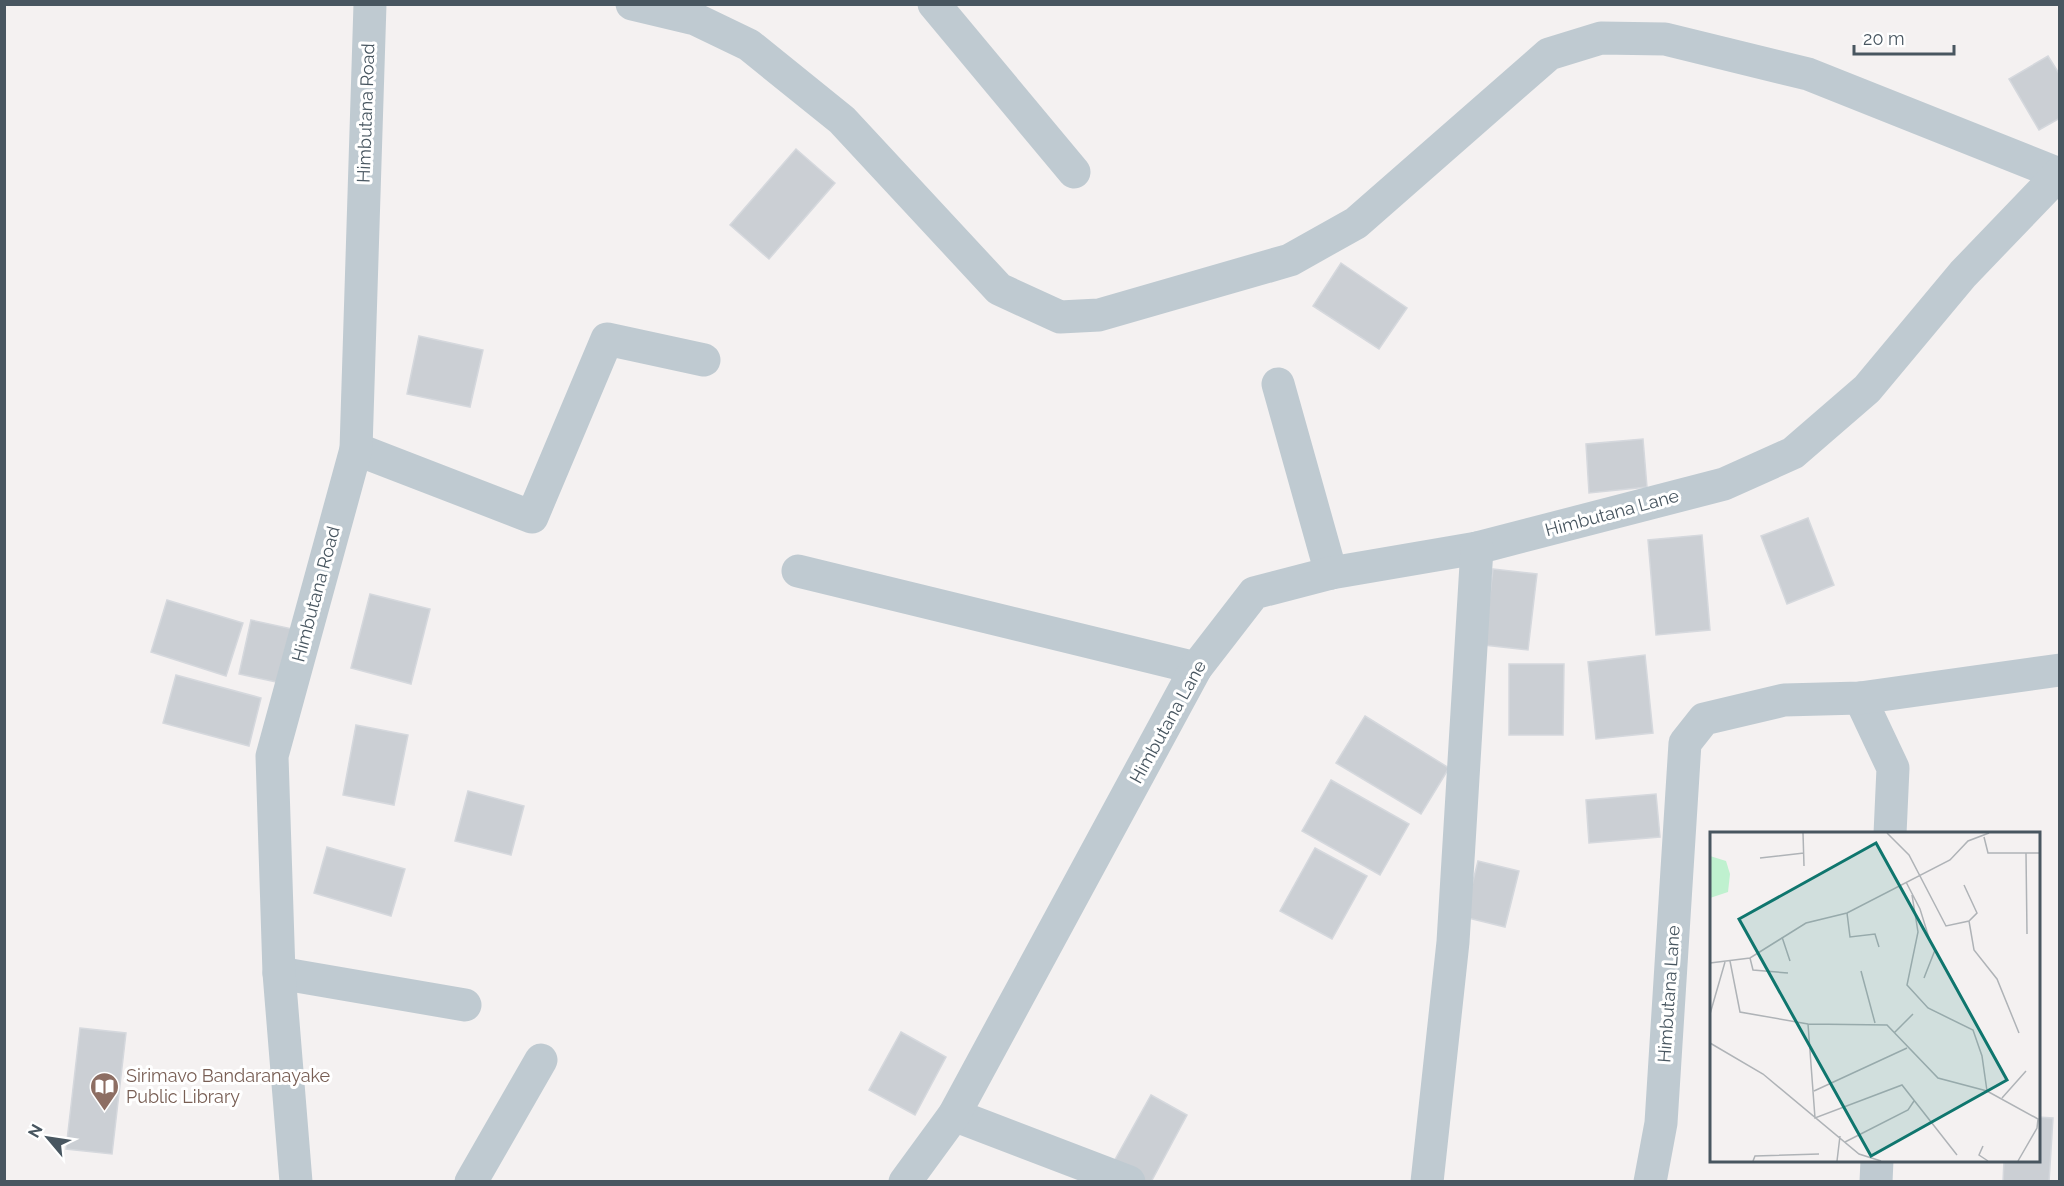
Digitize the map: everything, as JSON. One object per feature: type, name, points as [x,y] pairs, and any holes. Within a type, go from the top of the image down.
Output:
[{"type":"street","name":"Himbutana Road","points":[[296,1182],[279,974],[272,756],[356,449],[370,4]]},
{"type":"street","points":[[632,4],[695,19],[749,45],[842,120],[999,289],[1060,316],[1099,315],[1290,260],[1356,223],[1549,54],[1601,38],[1665,39],[1808,74],[2059,174]]},
{"type":"street","points":[[934,4],[1074,172]]},
{"type":"street","name":"Himbutana Lane","points":[[905,1182],[954,1115],[1196,668],[1254,593],[1331,573],[1477,548],[1724,484],[1793,453],[1867,389],[1963,274],[2059,174]]},
{"type":"street","points":[[356,449],[532,517],[607,339],[704,360]]},
{"type":"street","points":[[1278,384],[1331,573]]},
{"type":"street","points":[[1427,1182],[1453,942],[1477,548]]},
{"type":"street","points":[[798,571],[1196,668]]},
{"type":"street","name":"Himbutana Lane","points":[[1650,1182],[1661,1123],[1685,742],[1704,719],[1784,700],[1860,698],[2060,670]]},
{"type":"street","points":[[1860,698],[1893,768],[1890,832]]},
{"type":"street","points":[[279,974],[465,1005]]},
{"type":"street","points":[[471,1182],[541,1060]]},
{"type":"street","points":[[954,1115],[1129,1182]]},
{"type":"street","points":[[1876,1182],[1877,1162]]},
{"type":"building","points":[[2048,56],[2060,75],[2060,118],[2039,130],[2009,79]]},
{"type":"building","points":[[796,149],[835,183],[769,259],[730,225]]},
{"type":"building","points":[[1341,263],[1407,308],[1379,349],[1313,306]]},
{"type":"building","points":[[419,336],[483,350],[470,407],[407,394]]},
{"type":"building","points":[[1643,439],[1647,487],[1589,493],[1586,444]]},
{"type":"building","points":[[1808,518],[1834,585],[1787,604],[1761,536]]},
{"type":"building","points":[[1702,535],[1710,630],[1656,635],[1648,540]]},
{"type":"building","points":[[1493,569],[1537,574],[1528,650],[1484,645]]},
{"type":"building","points":[[370,594],[430,609],[411,684],[351,668]]},
{"type":"building","points":[[167,600],[243,623],[226,676],[151,652]]},
{"type":"building","points":[[251,620],[297,630],[286,684],[239,674]]},
{"type":"building","points":[[1645,655],[1653,733],[1596,739],[1588,662]]},
{"type":"building","points":[[1509,664],[1564,664],[1563,735],[1509,735]]},
{"type":"building","points":[[176,675],[261,698],[249,746],[163,723]]},
{"type":"building","points":[[1365,716],[1449,768],[1421,814],[1336,763]]},
{"type":"building","points":[[356,725],[408,735],[394,805],[343,795]]},
{"type":"building","points":[[1331,780],[1409,824],[1380,875],[1302,831]]},
{"type":"building","points":[[468,791],[524,806],[511,855],[455,841]]},
{"type":"building","points":[[1656,794],[1660,837],[1589,843],[1586,800]]},
{"type":"building","points":[[327,847],[405,869],[391,916],[314,893]]},
{"type":"building","points":[[1315,848],[1367,876],[1332,939],[1280,911]]},
{"type":"building","points":[[1478,861],[1519,871],[1505,927],[1464,917]]},
{"type":"building","points":[[80,1028],[126,1033],[112,1154],[66,1149]]},
{"type":"building","points":[[901,1032],[946,1057],[915,1115],[869,1090]]},
{"type":"building","points":[[1151,1095],[1187,1115],[1151,1182],[1142,1182],[1112,1165]]},
{"type":"building","points":[[2040,1117],[2053,1118],[2049,1182],[2003,1182],[2004,1162],[2040,1162]]},
{"type":"place","name":"Sirimavo Bandaranayake Public Library","points":[[105,1112]]}]
